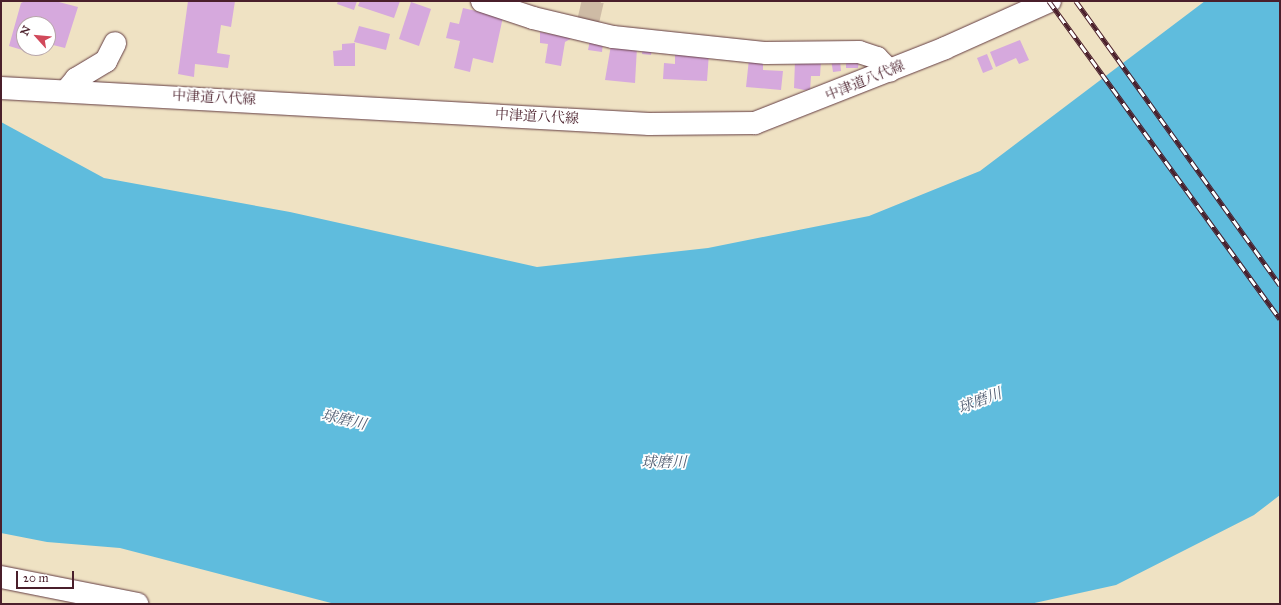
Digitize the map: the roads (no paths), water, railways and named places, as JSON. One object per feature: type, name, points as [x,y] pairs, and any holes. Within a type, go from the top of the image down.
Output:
[{"type":"main road","points":[[482,1],[587,27],[766,53],[859,52],[878,58],[890,71]]},
{"type":"main road","name":"中津道八代線","points":[[1,88],[649,124],[755,123],[890,71],[1050,1]]},
{"type":"main road","points":[[66,91],[76,79],[106,61],[115,43]]},
{"type":"main road","points":[[1,577],[137,604]]},
{"type":"water","name":"球磨川","points":[[1205,1],[1280,1],[1280,495],[1254,515],[1116,585],[1030,604],[335,604],[120,548],[47,542],[1,533],[1,122],[104,178],[290,212],[537,267],[708,248],[869,216],[980,171]]},
{"type":"tunnel","points":[[588,22],[593,1]]},
{"type":"railway","points":[[1049,1],[1280,319]]},
{"type":"railway","points":[[1076,1],[1280,285]]}]
